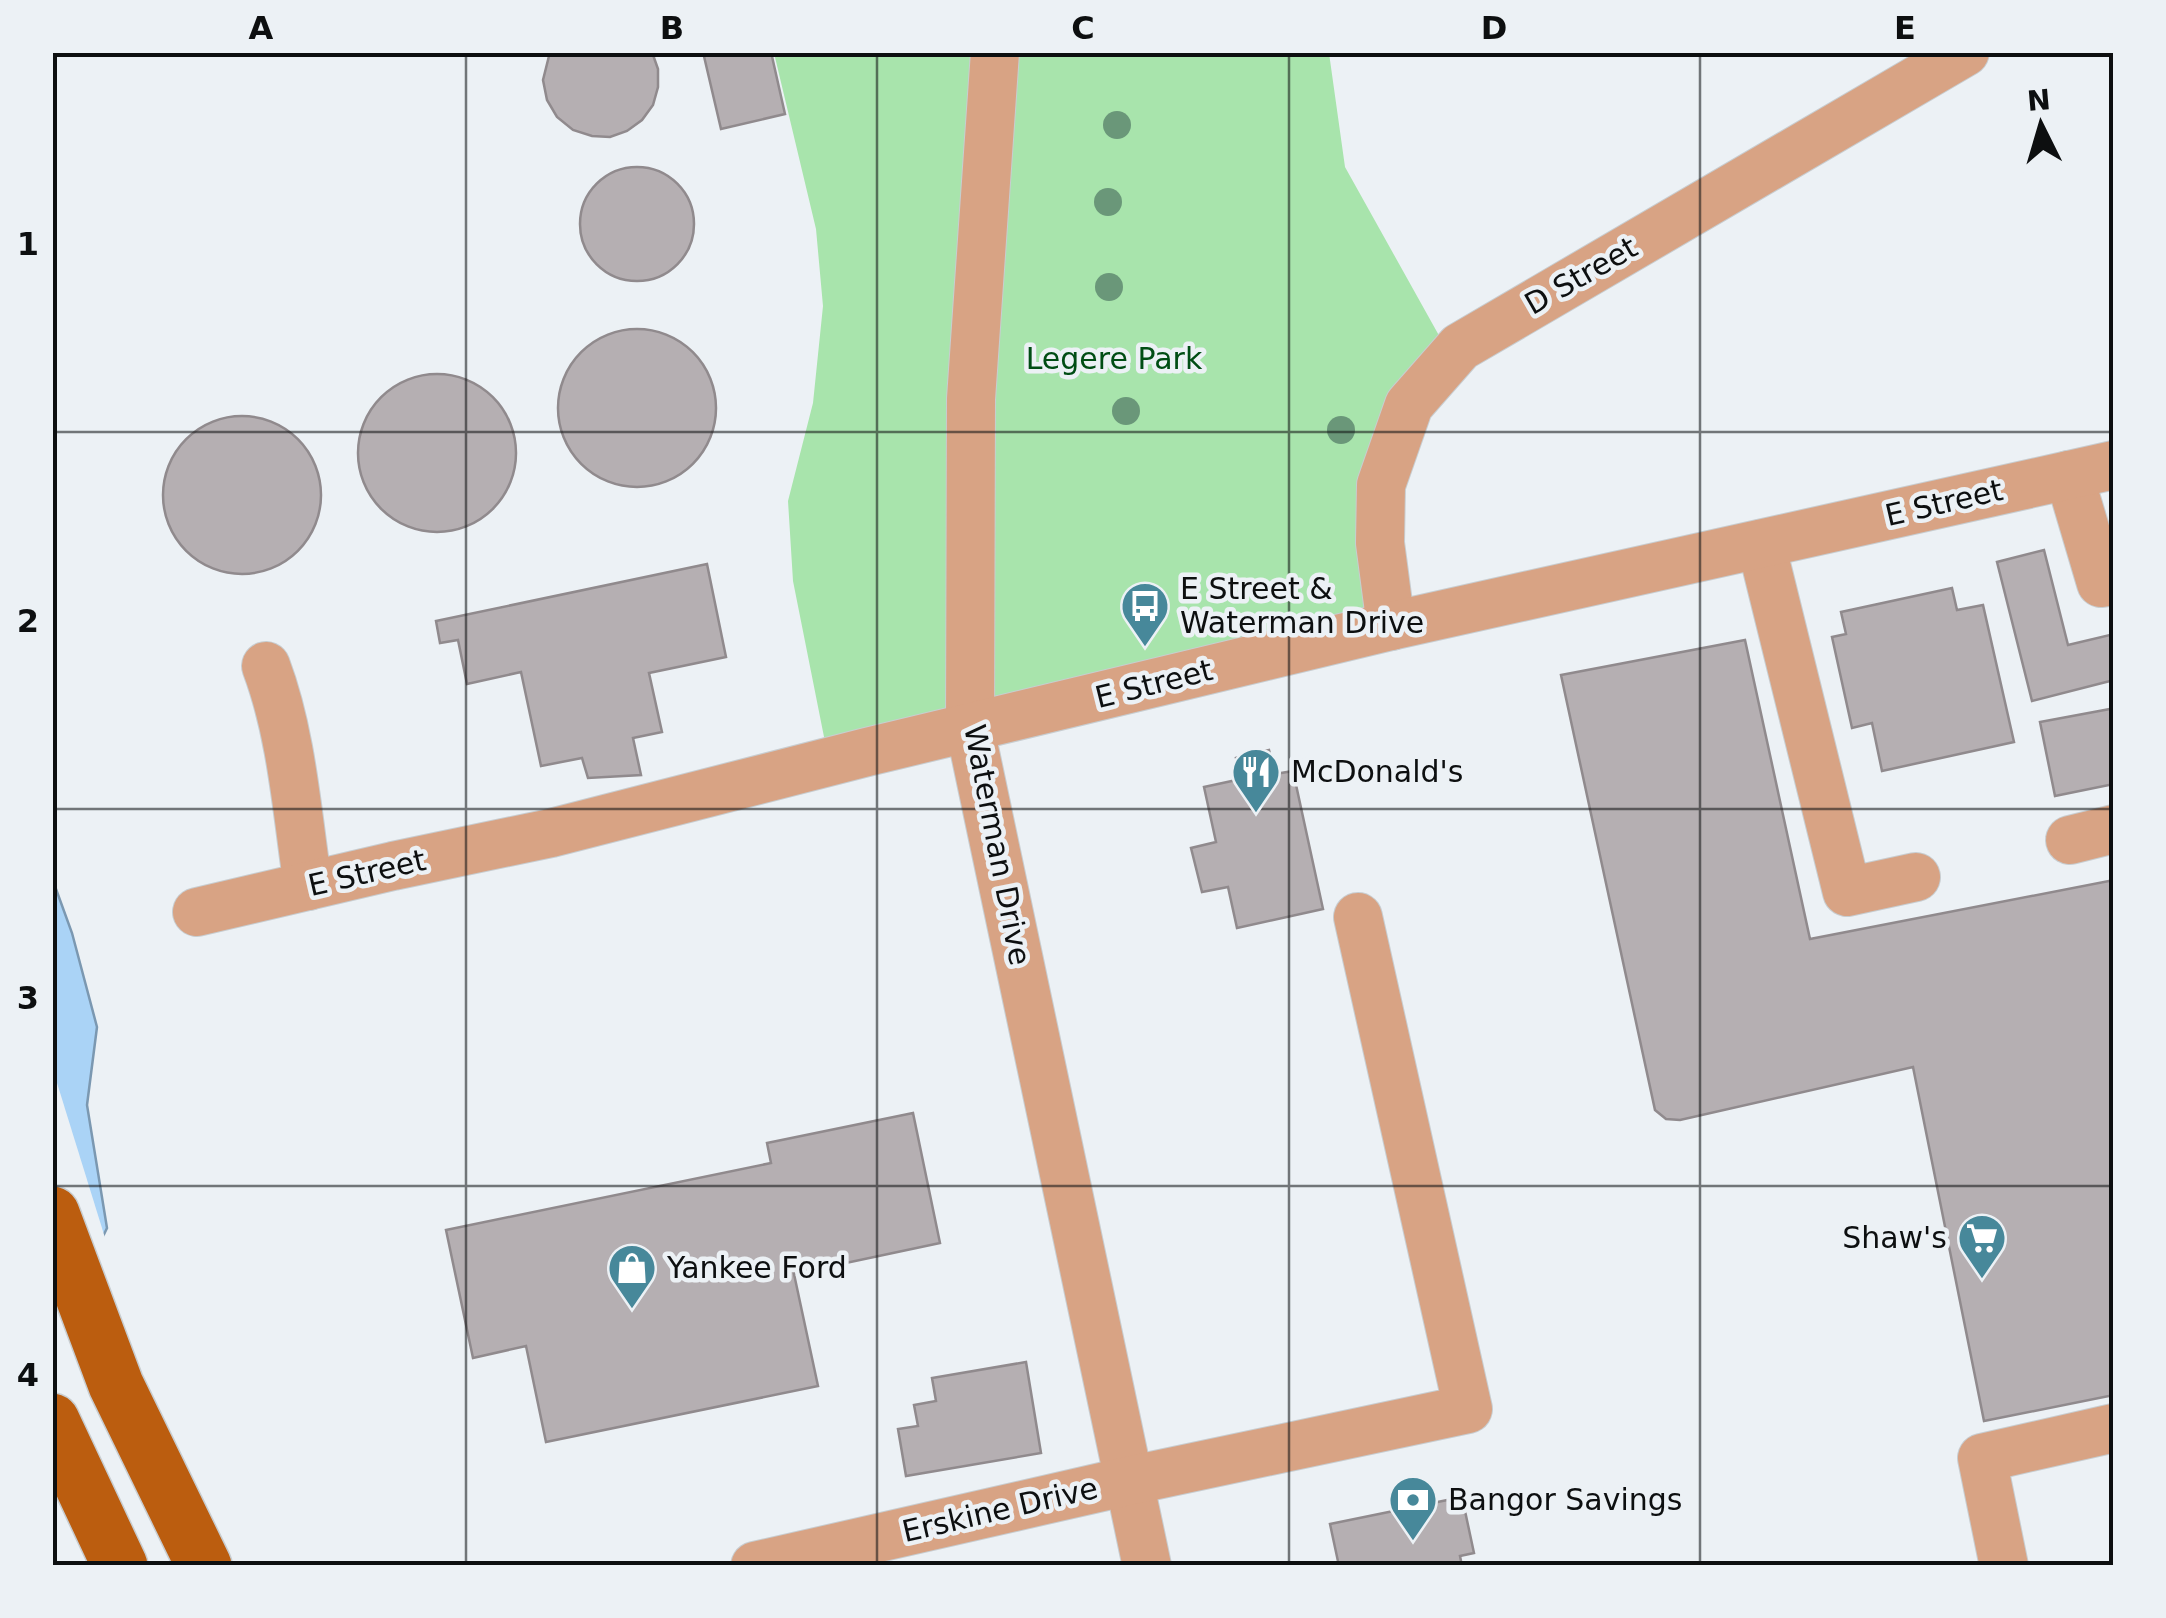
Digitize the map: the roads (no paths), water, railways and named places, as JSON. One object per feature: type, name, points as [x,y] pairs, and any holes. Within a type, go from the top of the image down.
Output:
[{"type":"main road","points":[[52,1214],[116,1385],[202,1563]]},
{"type":"main road","points":[[52,1421],[120,1566]]},
{"type":"street","name":"Waterman Drive","points":[[995,52],[971,398],[970,728],[1148,1566]]},
{"type":"street","name":"D Street","points":[[1391,626],[1380,543],[1382,484],[1409,405],[1460,346],[1965,52]]},
{"type":"street","name":"E Street","points":[[198,912],[551,834],[1391,626],[2091,470]]},
{"type":"street","points":[[2091,470],[2101,583],[2114,581]]},
{"type":"street","points":[[1761,544],[1846,892],[1916,877]]},
{"type":"street","points":[[266,666],[279,708],[308,886]]},
{"type":"street","name":"Erskine Drive","points":[[754,1566],[1468,1408],[1358,917]]},
{"type":"street","points":[[2004,1566],[1982,1458],[2114,1428]]},
{"type":"water","points":[[52,878],[72,933],[97,1027],[87,1105],[107,1228],[53,1340]]},
{"type":"place","name":"E Street & Waterman Drive","points":[[1145,648]]},
{"type":"place","name":"McDonald's","points":[[1256,814]]},
{"type":"place","name":"Shaw's","points":[[1982,1280]]},
{"type":"place","name":"Yankee Ford","points":[[632,1310]]},
{"type":"place","name":"Bangor Savings","points":[[1413,1542]]},
{"type":"park label","name":"Legere Park","points":[[1114,359]]}]
